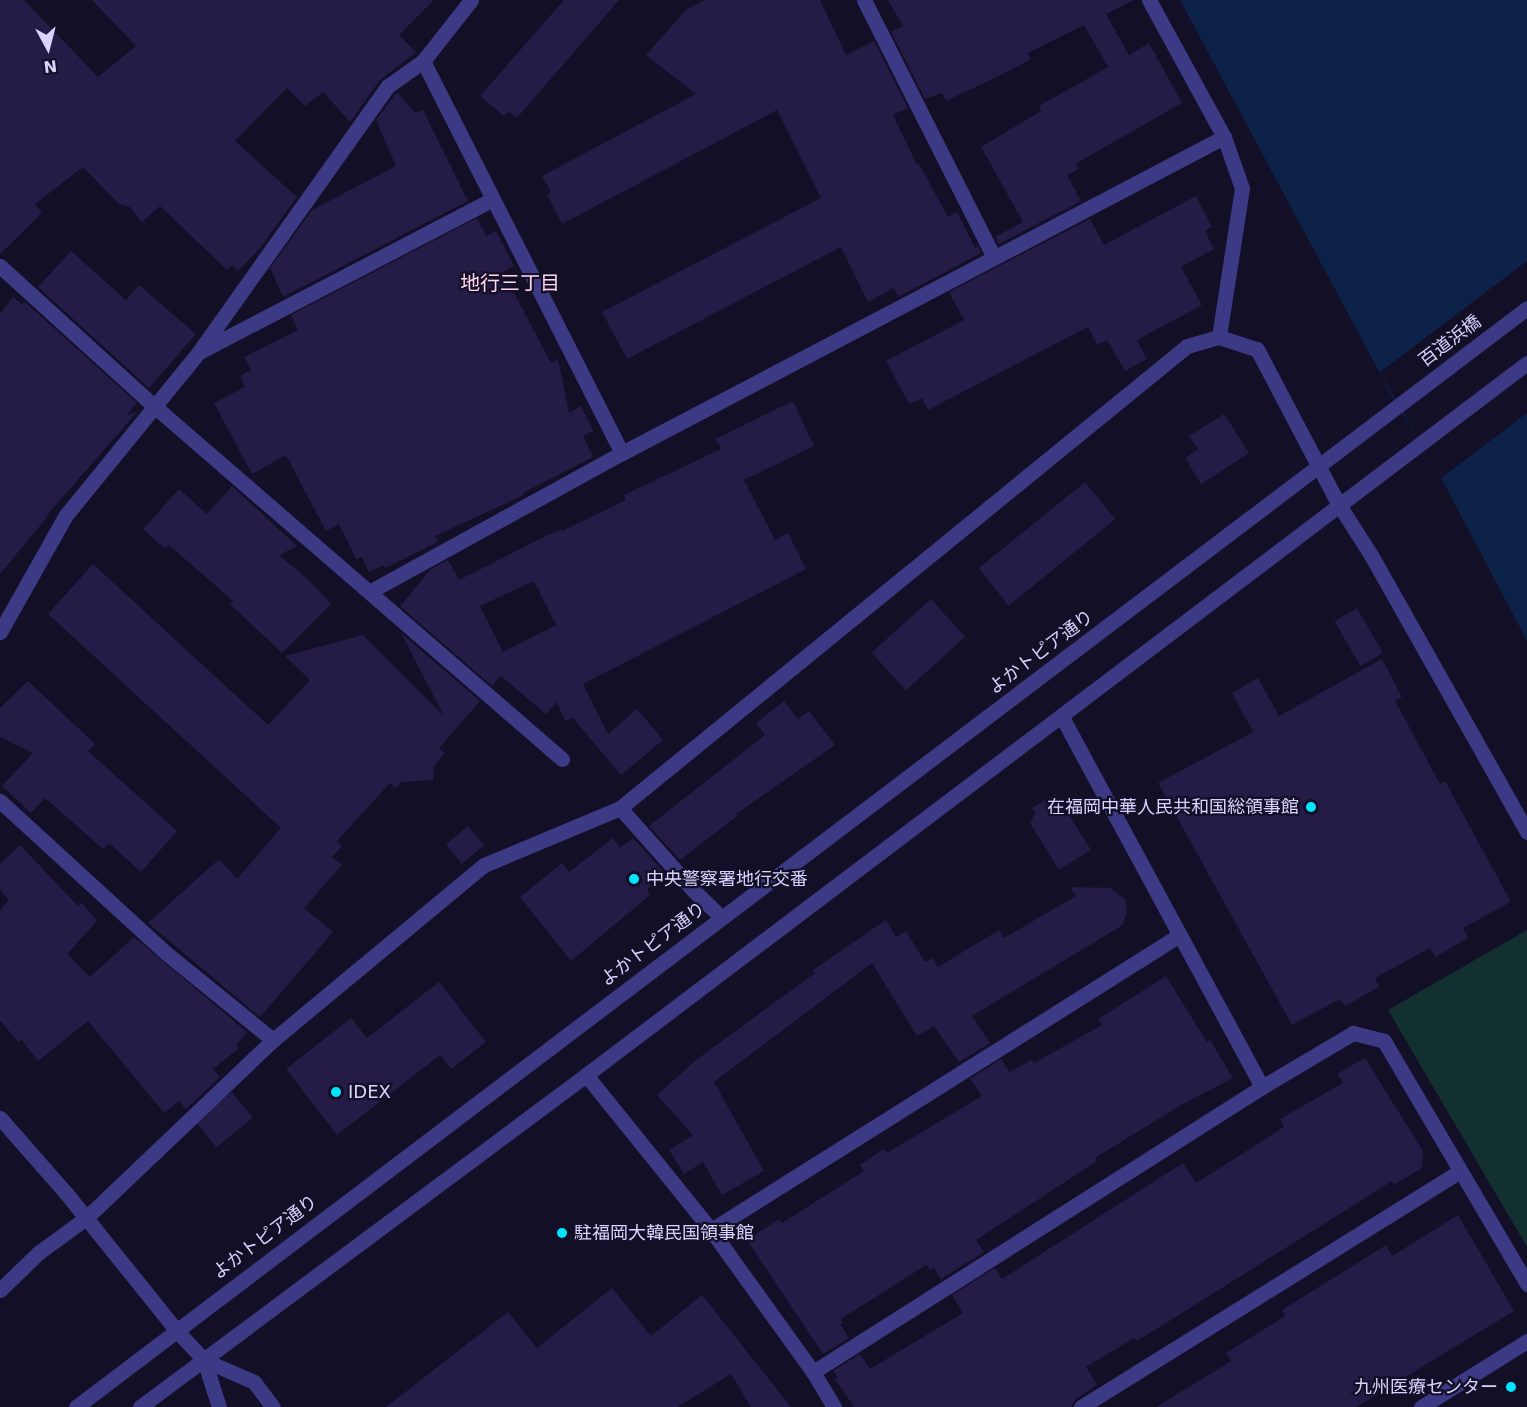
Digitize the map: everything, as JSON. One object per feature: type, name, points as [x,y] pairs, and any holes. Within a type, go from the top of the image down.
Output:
[{"type":"street","points":[[0,632],[66,515],[153,405],[198,353],[388,86],[423,61],[471,0]]},
{"type":"street","points":[[864,0],[994,257]]},
{"type":"street","points":[[1149,0],[1224,137],[1242,188],[1219,337]]},
{"type":"street","points":[[423,61],[491,200],[622,453]]},
{"type":"street","points":[[369,592],[622,453],[1224,137]]},
{"type":"street","points":[[198,353],[491,200]]},
{"type":"street","points":[[0,266],[153,405],[562,759]]},
{"type":"street","name":"百道浜橋","points":[[1397,405],[1527,308]]},
{"type":"street","points":[[0,1290],[38,1253],[86,1218],[273,1040],[484,865],[620,808],[1187,346],[1219,337],[1257,349],[1339,505],[1371,555],[1527,832]]},
{"type":"street","points":[[140,1407],[585,1075],[1527,363]]},
{"type":"street","name":"よかトピア通り","points":[[76,1407],[1320,466],[1397,405]]},
{"type":"street","points":[[1061,716],[1178,936],[1262,1087]]},
{"type":"street","points":[[0,801],[166,953],[273,1040]]},
{"type":"street","points":[[620,808],[693,890],[721,917]]},
{"type":"street","points":[[711,1230],[1178,936]]},
{"type":"street","points":[[813,1372],[1262,1087],[1353,1033],[1384,1041],[1459,1172],[1527,1284]]},
{"type":"street","points":[[585,1075],[711,1230],[813,1372],[834,1407]]},
{"type":"street","points":[[0,1118],[86,1218],[176,1330],[204,1360],[254,1382],[273,1407]]},
{"type":"street","points":[[1081,1407],[1459,1172]]},
{"type":"street","points":[[1421,1407],[1527,1341]]},
{"type":"street","points":[[204,1360],[219,1407]]},
{"type":"green space","points":[[1527,930],[1527,1247],[1388,1010]]},
{"type":"water","points":[[1180,0],[1527,0],[1527,641],[1436,468],[1397,405]]},
{"type":"pier","points":[[1527,261],[1527,413],[1441,478],[1380,372]]},
{"type":"building","points":[[0,0],[24,0],[98,77],[136,46],[92,0],[434,0],[399,35],[416,52],[380,80],[350,122],[323,92],[305,106],[287,88],[235,141],[297,197],[261,247],[238,271],[232,265],[227,270],[160,206],[142,222],[130,207],[119,204],[83,167],[35,204],[42,213],[0,254]]},
{"type":"building","points":[[564,0],[619,0],[517,118],[509,112],[504,116],[480,96]]},
{"type":"building","points":[[705,0],[820,0],[846,55],[874,41],[908,108],[893,115],[917,165],[919,164],[948,217],[957,212],[975,248],[978,246],[981,253],[898,297],[894,288],[868,302],[841,247],[627,359],[602,312],[821,198],[777,110],[562,224],[547,195],[551,192],[542,176],[696,94],[646,55],[687,9]]},
{"type":"building","points":[[888,0],[1134,0],[1106,14],[1129,55],[1149,43],[1182,103],[1075,164],[1079,169],[1067,175],[1081,201],[999,244],[995,237],[1023,222],[981,147],[1041,111],[1039,106],[1108,67],[1084,25],[1028,53],[1031,59],[946,101],[942,93],[925,99],[891,32],[903,26]]},
{"type":"building","points":[[397,92],[415,113],[423,110],[468,201],[283,297],[270,268],[312,210],[396,166],[376,120]]},
{"type":"building","points":[[1196,196],[1212,227],[1205,231],[1214,249],[1181,267],[1202,305],[1137,340],[1147,359],[1125,371],[1107,340],[1097,345],[1088,327],[928,410],[922,398],[909,404],[886,361],[964,320],[949,292],[1090,219],[1104,245]]},
{"type":"building","points":[[477,218],[486,236],[496,231],[514,266],[503,272],[551,363],[558,359],[569,413],[581,406],[593,431],[583,436],[593,457],[523,493],[524,495],[435,536],[438,542],[385,568],[383,565],[369,572],[362,557],[356,559],[339,524],[326,531],[286,455],[252,474],[214,403],[245,387],[240,376],[251,370],[244,357],[298,330],[291,315]]},
{"type":"building","points":[[71,251],[126,300],[139,285],[196,334],[149,388],[38,287]]},
{"type":"building","points":[[13,297],[22,304],[25,302],[137,403],[126,416],[138,411],[47,515],[0,574],[0,314]]},
{"type":"building","points":[[793,401],[814,446],[744,480],[775,540],[788,533],[806,569],[583,684],[608,734],[637,709],[663,740],[621,775],[573,718],[565,721],[557,702],[546,714],[501,676],[492,686],[400,606],[431,569],[448,560],[459,580],[540,539],[561,529],[562,531],[626,500],[624,495],[721,449],[716,439]],"holes":[[[534,581],[556,625],[503,652],[480,606]]]},
{"type":"building","points":[[1224,414],[1249,453],[1201,484],[1185,458],[1198,449],[1189,436]]},
{"type":"building","points":[[1085,482],[1115,519],[1009,606],[979,568]]},
{"type":"building","points":[[232,486],[297,546],[279,555],[309,580],[331,604],[282,653],[230,604],[233,601],[169,545],[165,549],[143,529],[179,489],[207,514]]},
{"type":"building","points":[[93,564],[268,725],[310,680],[285,656],[363,635],[444,716],[401,633],[480,701],[439,748],[445,753],[434,766],[433,780],[401,782],[396,788],[390,783],[337,841],[342,846],[332,857],[342,865],[304,908],[333,932],[260,1017],[148,923],[219,859],[237,879],[281,828],[48,614]]},
{"type":"building","points":[[931,599],[965,637],[906,690],[872,653]]},
{"type":"building","points":[[1357,608],[1383,653],[1360,666],[1334,621]]},
{"type":"building","points":[[1382,659],[1402,697],[1395,701],[1440,784],[1445,781],[1511,902],[1463,928],[1468,938],[1435,957],[1430,948],[1375,978],[1379,987],[1345,1006],[1340,999],[1292,1025],[1158,783],[1253,732],[1232,693],[1258,678],[1279,716]]},
{"type":"building","points":[[28,681],[95,744],[88,751],[177,831],[141,872],[109,843],[103,849],[45,798],[31,813],[2,786],[33,753],[0,737],[0,708]]},
{"type":"building","points":[[784,701],[798,719],[809,711],[835,745],[736,814],[737,816],[680,860],[649,826],[765,735],[756,723]]},
{"type":"building","points":[[1056,794],[1091,850],[1059,870],[1030,823],[1035,813],[1032,808]]},
{"type":"building","points":[[468,826],[484,845],[462,864],[446,845]]},
{"type":"building","points":[[613,838],[620,848],[633,838],[664,872],[649,884],[651,886],[647,890],[650,895],[571,961],[520,897],[562,863],[569,872]]},
{"type":"building","points":[[20,845],[78,906],[82,903],[97,921],[67,954],[90,977],[134,937],[247,1032],[236,1045],[239,1048],[213,1069],[220,1077],[186,1109],[179,1101],[164,1113],[88,1021],[38,1061],[21,1039],[18,1042],[0,1020],[0,910],[9,900],[0,890],[0,864]]},
{"type":"building","points":[[1070,887],[1110,888],[1126,900],[1127,912],[1123,925],[972,1016],[990,1043],[959,1062],[934,1026],[917,1036],[872,963],[714,1082],[764,1171],[722,1195],[703,1162],[684,1174],[669,1150],[693,1135],[657,1095],[696,1060],[815,973],[813,970],[886,920],[896,937],[906,931],[925,962],[932,958],[938,967],[999,930],[1004,938],[1076,896]]},
{"type":"building","points":[[1166,976],[1207,1042],[1210,1040],[1233,1078],[1181,1105],[1095,1158],[1097,1161],[976,1240],[984,1252],[941,1279],[934,1268],[930,1270],[926,1265],[841,1319],[843,1323],[840,1324],[849,1338],[823,1354],[747,1240],[779,1219],[782,1223],[864,1171],[860,1165],[884,1149],[887,1153],[982,1096],[970,1079],[1001,1059],[1009,1072],[1032,1060],[1034,1063],[1102,1025],[1098,1019]]},
{"type":"building","points":[[439,982],[486,1042],[451,1069],[440,1055],[337,1135],[286,1069],[351,1018],[367,1038]]},
{"type":"building","points":[[1365,1058],[1423,1151],[1422,1168],[1394,1185],[1392,1181],[1137,1341],[1134,1338],[1086,1367],[1097,1385],[1076,1399],[1071,1407],[854,1407],[835,1379],[838,1377],[833,1371],[860,1354],[870,1369],[963,1313],[952,1295],[995,1268],[1002,1279],[1183,1163],[1196,1183],[1284,1127],[1280,1119],[1343,1083],[1337,1074]]},
{"type":"building","points":[[232,1092],[253,1118],[216,1147],[195,1122]]},
{"type":"building","points":[[1458,1215],[1514,1311],[1356,1407],[1156,1407],[1231,1361],[1226,1353],[1285,1316],[1282,1310],[1386,1245],[1392,1256]]},
{"type":"building","points":[[612,1288],[651,1336],[702,1295],[791,1407],[751,1407],[731,1374],[678,1407],[386,1407],[508,1312],[537,1348]]},
{"type":"place","name":"在福岡中華人民共和国総領事館","points":[[1311,807]]},
{"type":"place","name":"中央警察署地行交番","points":[[634,879]]},
{"type":"place","name":"IDEX","points":[[336,1092]]},
{"type":"place","name":"駐福岡大韓民国領事館","points":[[562,1233]]},
{"type":"place","name":"九州医療センター","points":[[1511,1387]]},
{"type":"district","name":"地行三丁目","points":[[510,283]]}]
